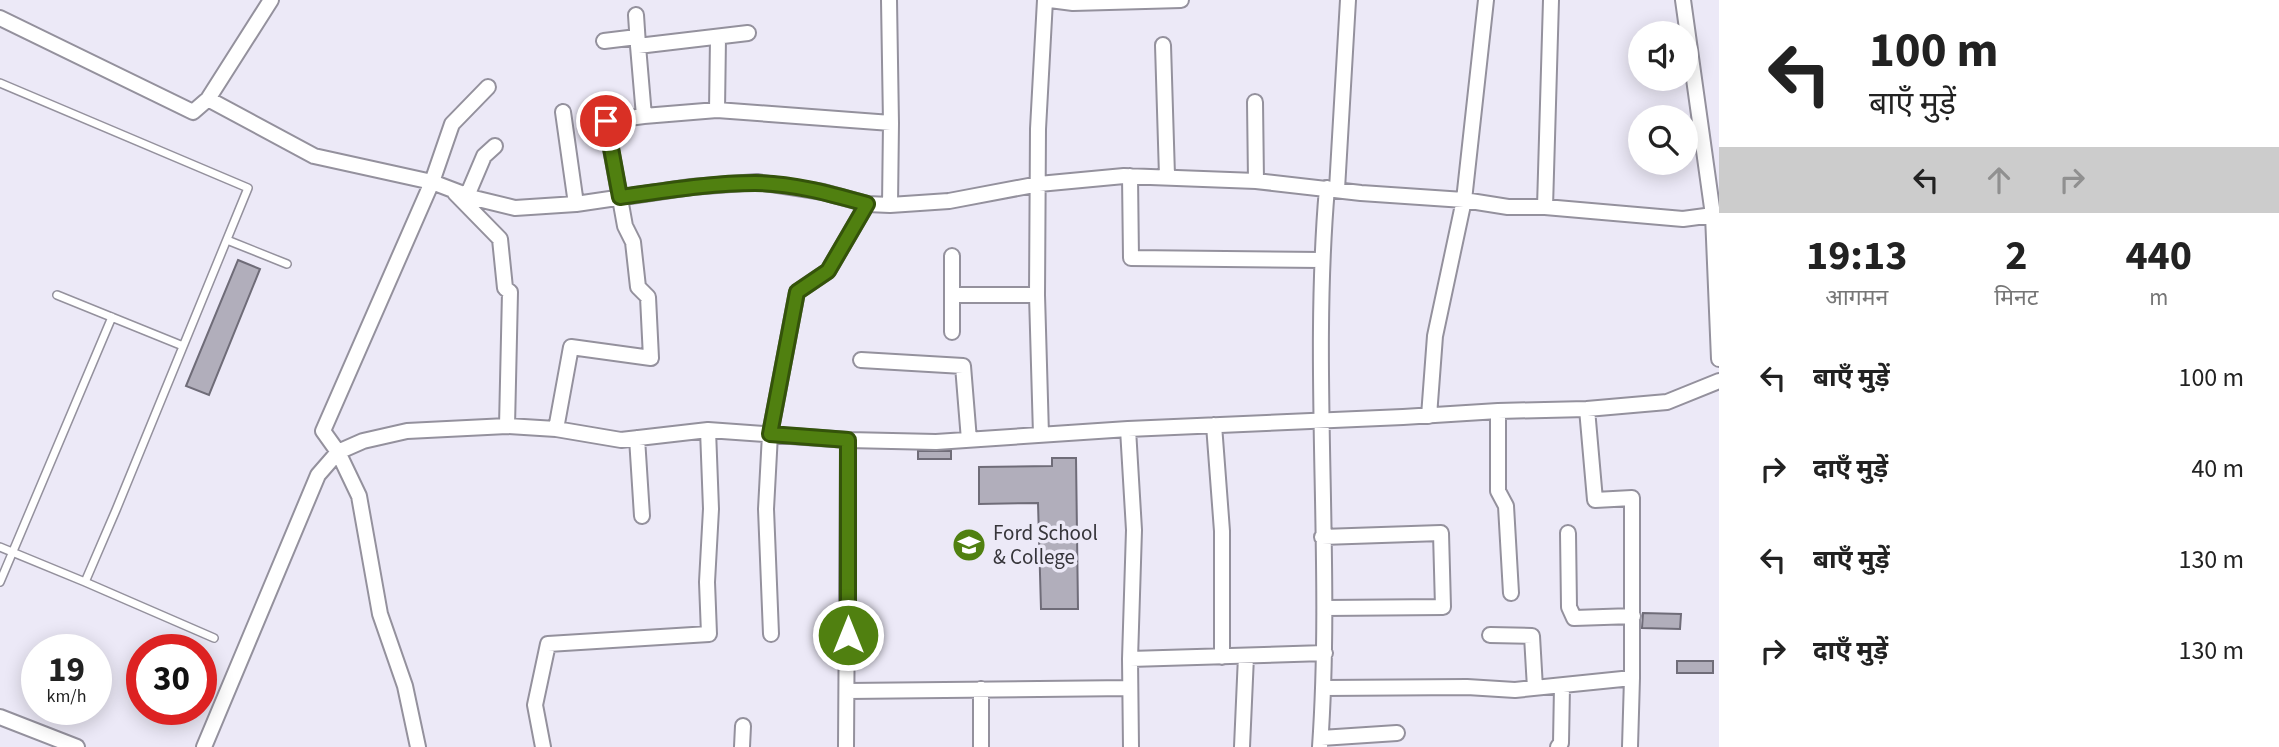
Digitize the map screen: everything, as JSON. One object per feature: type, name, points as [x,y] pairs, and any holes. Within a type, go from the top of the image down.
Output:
[{"type":"street","points":[[0,18],[193,112],[208,99],[271,0]]},
{"type":"street","points":[[889,0],[890,205]]},
{"type":"street","points":[[1041,436],[1037,295],[1038,129],[1045,0]]},
{"type":"street","points":[[1051,0],[1073,3],[1181,0]]},
{"type":"street","points":[[1348,0],[1332,189],[1321,260],[1320,420],[1325,653],[1320,743],[1397,733]]},
{"type":"street","points":[[1429,415],[1435,336],[1464,200],[1486,0]]},
{"type":"street","points":[[1545,207],[1551,0]]},
{"type":"street","points":[[1683,0],[1713,215],[1719,359]]},
{"type":"street","points":[[636,15],[644,116]]},
{"type":"street","points":[[604,41],[718,38],[748,33]]},
{"type":"street","points":[[717,110],[718,38]]},
{"type":"street","points":[[1163,45],[1167,176]]},
{"type":"street","points":[[418,747],[405,686],[380,614],[359,496],[338,452],[323,431],[432,182],[452,124],[488,87]]},
{"type":"street","points":[[208,99],[314,156],[432,182],[467,196],[515,208],[576,204],[691,187],[757,183],[823,192],[867,204],[890,205],[949,201],[1039,184],[1130,176],[1167,176],[1256,181],[1464,200],[1508,207],[1545,207],[1683,219],[1713,215]]},
{"type":"street","points":[[1255,102],[1256,181]]},
{"type":"street","points":[[556,429],[571,347],[651,358],[648,297],[638,287],[633,242],[625,226],[606,121],[717,110],[891,123]]},
{"type":"street","points":[[563,112],[576,204]]},
{"type":"street","points":[[467,196],[484,156],[495,146]]},
{"type":"street","points":[[1130,176],[1131,258],[1321,260]]},
{"type":"street","points":[[451,190],[500,239],[505,288],[510,292],[508,426]]},
{"type":"street","points":[[771,634],[766,509],[770,434],[797,292],[828,271],[867,204]]},
{"type":"street","points":[[952,256],[952,332]]},
{"type":"street","points":[[953,295],[1037,295]]},
{"type":"street","points":[[861,360],[962,366],[969,440]]},
{"type":"street","points":[[204,747],[318,475],[338,452],[363,441],[407,431],[508,426],[556,429],[621,440],[708,430],[848,440],[936,442],[1128,429],[1587,409],[1667,402],[1719,381]]},
{"type":"street","points":[[1587,409],[1595,500],[1632,498],[1630,747]]},
{"type":"street","points":[[1498,411],[1498,491],[1506,506],[1511,593]]},
{"type":"street","points":[[1214,425],[1222,531],[1222,657]]},
{"type":"street","points":[[1128,429],[1134,530],[1130,659],[1131,747]]},
{"type":"street","points":[[543,747],[536,705],[548,644],[709,634],[708,430]]},
{"type":"street","points":[[637,438],[642,516]]},
{"type":"street","points":[[846,747],[848,440]]},
{"type":"street","points":[[1322,537],[1441,533],[1443,607],[1325,608]]},
{"type":"street","points":[[1568,533],[1569,607],[1574,618],[1633,616]]},
{"type":"street","points":[[1490,635],[1532,636],[1535,688]]},
{"type":"street","points":[[1130,659],[1325,653]]},
{"type":"street","points":[[1242,747],[1246,656]]},
{"type":"street","points":[[1324,688],[1467,687],[1516,690],[1632,678]]},
{"type":"street","points":[[1558,747],[1561,743],[1562,686]]},
{"type":"street","points":[[847,691],[1130,688]]},
{"type":"street","points":[[981,689],[981,747]]},
{"type":"street","points":[[0,717],[77,747]]},
{"type":"street","points":[[742,747],[743,726]]},
{"type":"lane","points":[[0,83],[248,188],[85,582]]},
{"type":"lane","points":[[227,240],[287,264]]},
{"type":"lane","points":[[57,295],[183,346]]},
{"type":"lane","points":[[0,582],[112,317]]},
{"type":"lane","points":[[0,547],[205,634]]},
{"type":"building","points":[[238,260],[260,269],[209,395],[186,386]]},
{"type":"building","points":[[918,451],[951,451],[951,459],[918,459]]},
{"type":"building","points":[[1052,458],[1076,458],[1078,609],[1041,609],[1038,503],[979,504],[979,467],[1052,466]]},
{"type":"building","points":[[1643,613],[1681,614],[1680,629],[1642,628]]},
{"type":"building","points":[[1677,661],[1713,661],[1713,673],[1677,673]]},
{"type":"place","name":"Ford School & College","points":[[969,545]]},
{"type":"route","points":[[606,121],[620,197],[691,187],[757,183],[823,192],[867,204],[828,271],[797,292],[770,434],[848,440],[848,635]]}]
